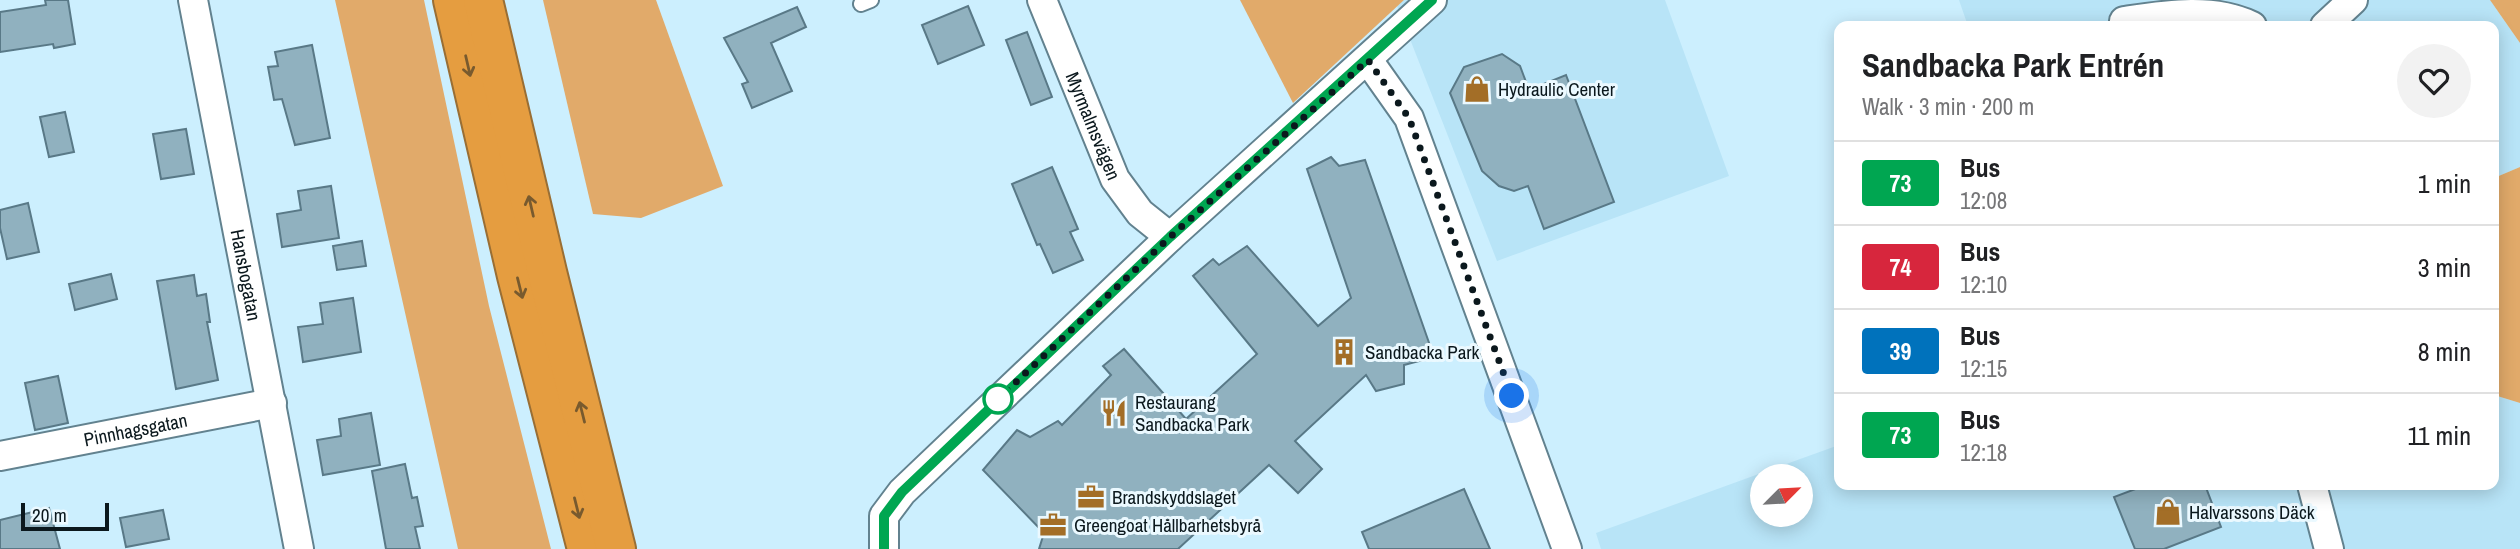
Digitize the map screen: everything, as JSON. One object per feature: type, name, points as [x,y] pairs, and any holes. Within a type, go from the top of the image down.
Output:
[{"type":"highway","points":[[453,0],[517,276],[587,549]]},
{"type":"highway","points":[[484,0],[547,272],[616,549]]},
{"type":"street","name":"Hansbogatan","points":[[193,0],[299,549]]},
{"type":"street","name":"Myrmalmsvägen","points":[[1042,0],[1115,179],[1140,213],[1170,237]]},
{"type":"street","points":[[884,549],[884,516],[902,492],[1170,237],[1432,0]]},
{"type":"street","points":[[2330,21],[2353,0]]},
{"type":"street","points":[[2125,16],[2208,15],[2232,21]]},
{"type":"street","points":[[1368,60],[1409,118],[1567,549]]},
{"type":"street","name":"Pinnhagsgatan","points":[[0,456],[272,403]]},
{"type":"street","points":[[2313,490],[2329,549]]},
{"type":"shaded area","points":[[335,0],[424,0],[489,306],[551,549],[458,549]]},
{"type":"shaded area","points":[[543,0],[656,0],[723,186],[641,218],[593,214]]},
{"type":"shaded area","points":[[1240,0],[1404,0],[1293,103]]},
{"type":"shaded area","points":[[1404,0],[1665,0],[1729,176],[1497,261],[1397,6]]},
{"type":"shaded area","points":[[1959,0],[2490,0],[2520,43],[2520,167],[2499,176],[2499,21],[1966,21]]},
{"type":"shaded area","points":[[2490,0],[2520,0],[2520,43]]},
{"type":"shaded area","points":[[2520,167],[2520,403],[2499,397],[2499,176]]},
{"type":"shaded area","points":[[2499,397],[2520,403],[2520,549],[1601,549],[1596,533],[1750,477],[1750,527],[1813,527],[1813,464],[1787,464],[1834,447],[1834,490],[2499,490]]},
{"type":"building","points":[[45,0],[68,0],[75,44],[54,48],[53,44],[0,52],[0,12],[46,5]]},
{"type":"building","points":[[968,6],[984,45],[938,64],[922,25]]},
{"type":"building","points":[[797,7],[806,27],[771,43],[792,91],[752,108],[742,84],[748,82],[724,38]]},
{"type":"building","points":[[1027,32],[1052,97],[1031,105],[1006,40]]},
{"type":"building","points":[[312,45],[330,138],[295,145],[282,99],[274,100],[268,67],[278,66],[275,52]]},
{"type":"building","points":[[1502,54],[1520,66],[1529,90],[1566,75],[1614,202],[1544,229],[1528,186],[1514,191],[1499,186],[1482,171],[1450,93],[1464,67]]},
{"type":"building","points":[[65,112],[74,152],[49,157],[40,117]]},
{"type":"building","points":[[186,129],[194,174],[161,179],[153,134]]},
{"type":"building","name":"Sandbacka Park","points":[[1331,157],[1339,166],[1365,160],[1434,357],[1404,365],[1404,384],[1376,391],[1366,375],[1295,441],[1322,469],[1298,493],[1269,465],[1178,549],[1039,549],[1044,533],[983,470],[1017,430],[1030,437],[1058,421],[1062,425],[1111,375],[1103,366],[1124,349],[1186,419],[1257,354],[1193,276],[1213,259],[1219,265],[1247,246],[1318,326],[1351,298],[1307,169]]},
{"type":"building","points":[[1052,167],[1078,229],[1070,232],[1083,260],[1053,273],[1040,244],[1037,245],[1012,184]]},
{"type":"building","points":[[331,186],[339,238],[282,247],[277,214],[301,210],[298,191]]},
{"type":"building","points":[[28,203],[39,252],[7,259],[0,228],[0,210]]},
{"type":"building","points":[[362,241],[366,266],[337,270],[333,246]]},
{"type":"building","points":[[111,274],[117,299],[75,310],[69,284]]},
{"type":"building","points":[[194,275],[197,296],[206,294],[210,322],[207,322],[218,380],[176,389],[157,281]]},
{"type":"building","points":[[353,298],[361,352],[303,362],[298,327],[323,324],[320,303]]},
{"type":"building","points":[[58,376],[68,423],[35,430],[25,383]]},
{"type":"building","points":[[371,413],[380,465],[323,475],[317,440],[341,436],[339,419]]},
{"type":"building","points":[[405,464],[412,498],[417,497],[423,526],[415,527],[420,549],[386,549],[372,471]]},
{"type":"building","points":[[1464,489],[1490,549],[1369,549],[1362,532]]},
{"type":"building","name":"Halvarssons Däck","points":[[2133,490],[2207,490],[2221,527],[2164,549],[2135,549],[2114,497]]},
{"type":"building","points":[[49,508],[60,549],[0,549],[0,520]]},
{"type":"building","points":[[163,510],[169,539],[126,547],[120,518]]},
{"type":"bus line","name":"73","points":[[884,549],[884,516],[902,492],[946,447],[1170,237],[1432,0]]},
{"type":"place","name":"Hydraulic Center","points":[[1477,89]]},
{"type":"place","name":"Sandbacka Park","points":[[1344,352]]},
{"type":"place","name":"Restaurang Sandbacka Park","points":[[1114,413]]},
{"type":"place","name":"Brandskyddslaget","points":[[1091,497]]},
{"type":"place","name":"Halvarssons Däck","points":[[2168,512]]},
{"type":"place","name":"Greengoat Hållbarhetsbyrå","points":[[1053,525]]},
{"type":"route","points":[[998,399],[1170,237],[1368,60],[1409,118],[1512,396]]}]
